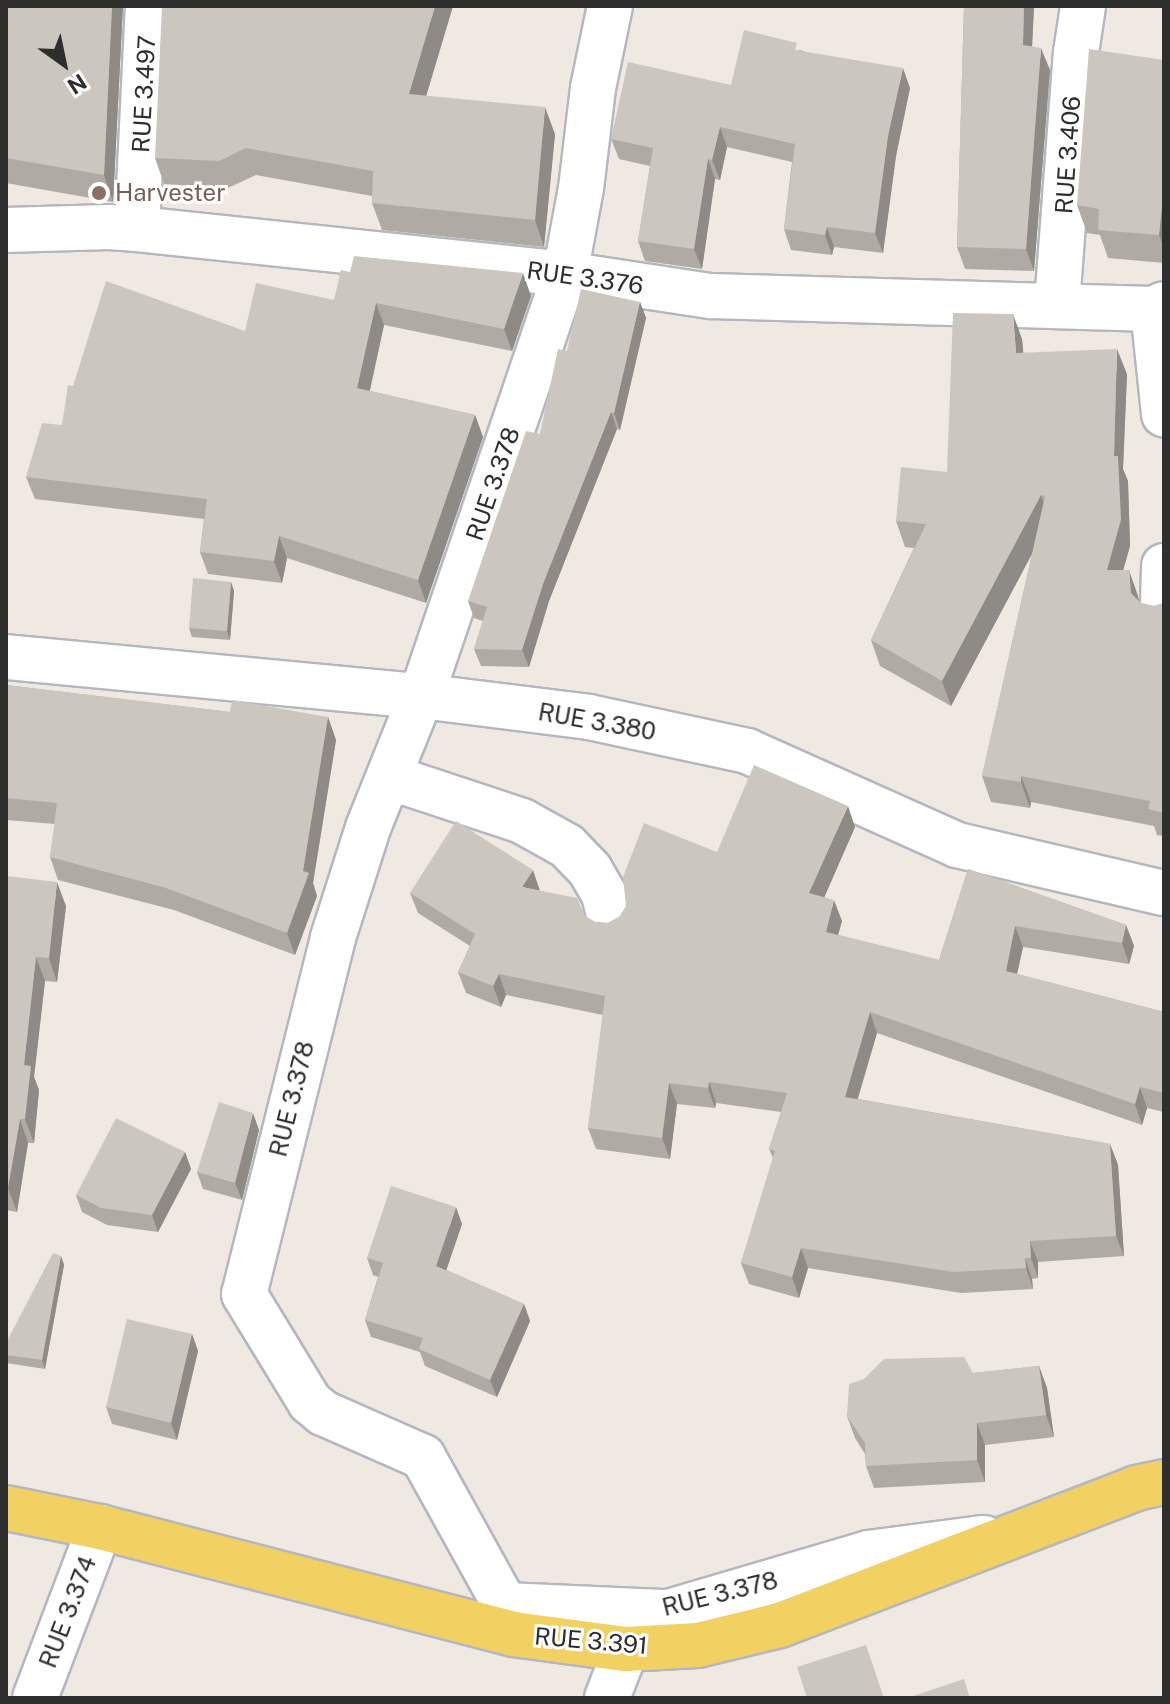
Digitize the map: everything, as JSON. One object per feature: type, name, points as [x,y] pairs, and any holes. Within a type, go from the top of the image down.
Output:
[{"type":"main road","name":"RUE 3.391","points":[[6,1508],[100,1527],[513,1634],[626,1649],[698,1645],[780,1625],[1136,1488],[1164,1482]]},
{"type":"street","name":"RUE 3.497","points":[[137,229],[148,6]]},
{"type":"street","name":"RUE 3.378","points":[[610,6],[593,88],[581,188],[565,274],[421,696],[368,828],[333,938],[244,1294],[310,1402],[323,1413],[423,1457],[505,1605],[668,1612],[868,1553],[1014,1534]]},
{"type":"street","name":"RUE 3.406","points":[[1057,304],[1076,53],[1083,6]]},
{"type":"street","name":"RUE 3.376","points":[[6,230],[137,229],[565,274],[711,296],[1158,306]]},
{"type":"street","points":[[1158,306],[1164,414]]},
{"type":"street","points":[[1163,607],[1164,566]]},
{"type":"street","name":"RUE 3.380","points":[[6,657],[421,696],[589,717],[747,751],[957,845],[1164,893]]},
{"type":"street","points":[[389,777],[522,821],[567,846],[590,870],[604,894],[610,919]]},
{"type":"street","name":"RUE 3.374","points":[[35,1698],[100,1527]]},
{"type":"street","points":[[607,1698],[626,1649]]},
{"type":"building","points":[[6,6],[112,6],[104,175],[6,158]]},
{"type":"building","points":[[162,6],[435,6],[409,94],[545,107],[535,220],[372,203],[373,171],[246,148],[219,161],[155,158]]},
{"type":"building","points":[[964,6],[1024,6],[1023,45],[1041,48],[1026,249],[957,247]]},
{"type":"building","points":[[744,30],[797,43],[795,50],[903,68],[888,136],[875,233],[827,227],[825,235],[784,229],[795,144],[720,127],[712,160],[708,159],[694,249],[638,241],[653,148],[611,139],[628,62],[731,85]]},
{"type":"building","points":[[1089,49],[1164,60],[1164,188],[1159,235],[1098,230],[1099,209],[1077,205]]},
{"type":"building","points":[[354,256],[523,273],[504,329],[376,303],[357,388],[475,415],[418,580],[279,536],[274,561],[200,552],[207,499],[26,477],[42,423],[62,425],[68,385],[73,386],[106,281],[245,331],[256,283],[334,300],[341,270],[350,272]]},
{"type":"building","points":[[581,289],[640,302],[614,413],[611,412],[543,584],[522,650],[474,649],[487,607],[468,601],[526,431],[540,434],[558,349],[567,351]]},
{"type":"building","points":[[953,313],[1013,314],[1016,353],[1117,349],[1114,456],[1118,456],[1121,520],[1107,570],[1129,570],[1131,593],[1141,603],[1154,606],[1164,603],[1164,813],[1148,809],[1150,801],[1021,776],[1021,782],[982,776],[1045,496],[1041,495],[942,681],[871,640],[926,524],[896,521],[901,467],[947,472]]},
{"type":"building","points":[[193,578],[231,582],[227,631],[189,628]]},
{"type":"building","points":[[6,685],[230,712],[232,700],[328,717],[303,871],[309,873],[287,933],[166,888],[50,857],[57,803],[6,798]]},
{"type":"building","points":[[754,765],[848,806],[809,893],[834,900],[826,932],[939,960],[968,869],[1126,925],[1122,943],[1015,926],[1006,971],[1164,1012],[1164,1093],[1140,1087],[1135,1104],[870,1012],[845,1097],[1110,1144],[1116,1236],[1030,1241],[1031,1258],[1025,1258],[1026,1268],[953,1272],[801,1248],[792,1277],[741,1263],[775,1151],[769,1149],[787,1093],[709,1082],[708,1088],[669,1083],[662,1138],[588,1128],[605,996],[499,974],[493,986],[458,972],[475,934],[410,893],[456,821],[533,870],[522,887],[577,898],[585,916],[595,922],[608,923],[619,917],[626,906],[623,877],[644,823],[717,852]]},
{"type":"building","points":[[6,876],[57,882],[49,958],[36,957],[24,1065],[31,1066],[25,1119],[20,1119],[8,1188],[6,1188]]},
{"type":"building","points":[[219,1102],[253,1113],[235,1183],[197,1172]]},
{"type":"building","points":[[116,1118],[185,1152],[152,1215],[101,1208],[76,1195]]},
{"type":"building","points":[[391,1186],[456,1207],[436,1266],[524,1304],[490,1380],[419,1349],[423,1338],[365,1320],[383,1263],[367,1258]]},
{"type":"building","points":[[53,1253],[61,1256],[42,1360],[6,1355],[6,1343]]},
{"type":"building","points":[[127,1319],[192,1334],[171,1423],[106,1407]]},
{"type":"building","points":[[964,1357],[973,1373],[1039,1366],[1046,1415],[977,1423],[977,1460],[866,1466],[865,1443],[847,1416],[849,1384],[864,1379],[884,1359]]},
{"type":"building","points":[[866,1645],[884,1698],[807,1698],[797,1667]]},
{"type":"building","points":[[964,1679],[970,1698],[907,1698]]},
{"type":"place","name":"Harvester","points":[[99,193]]}]
